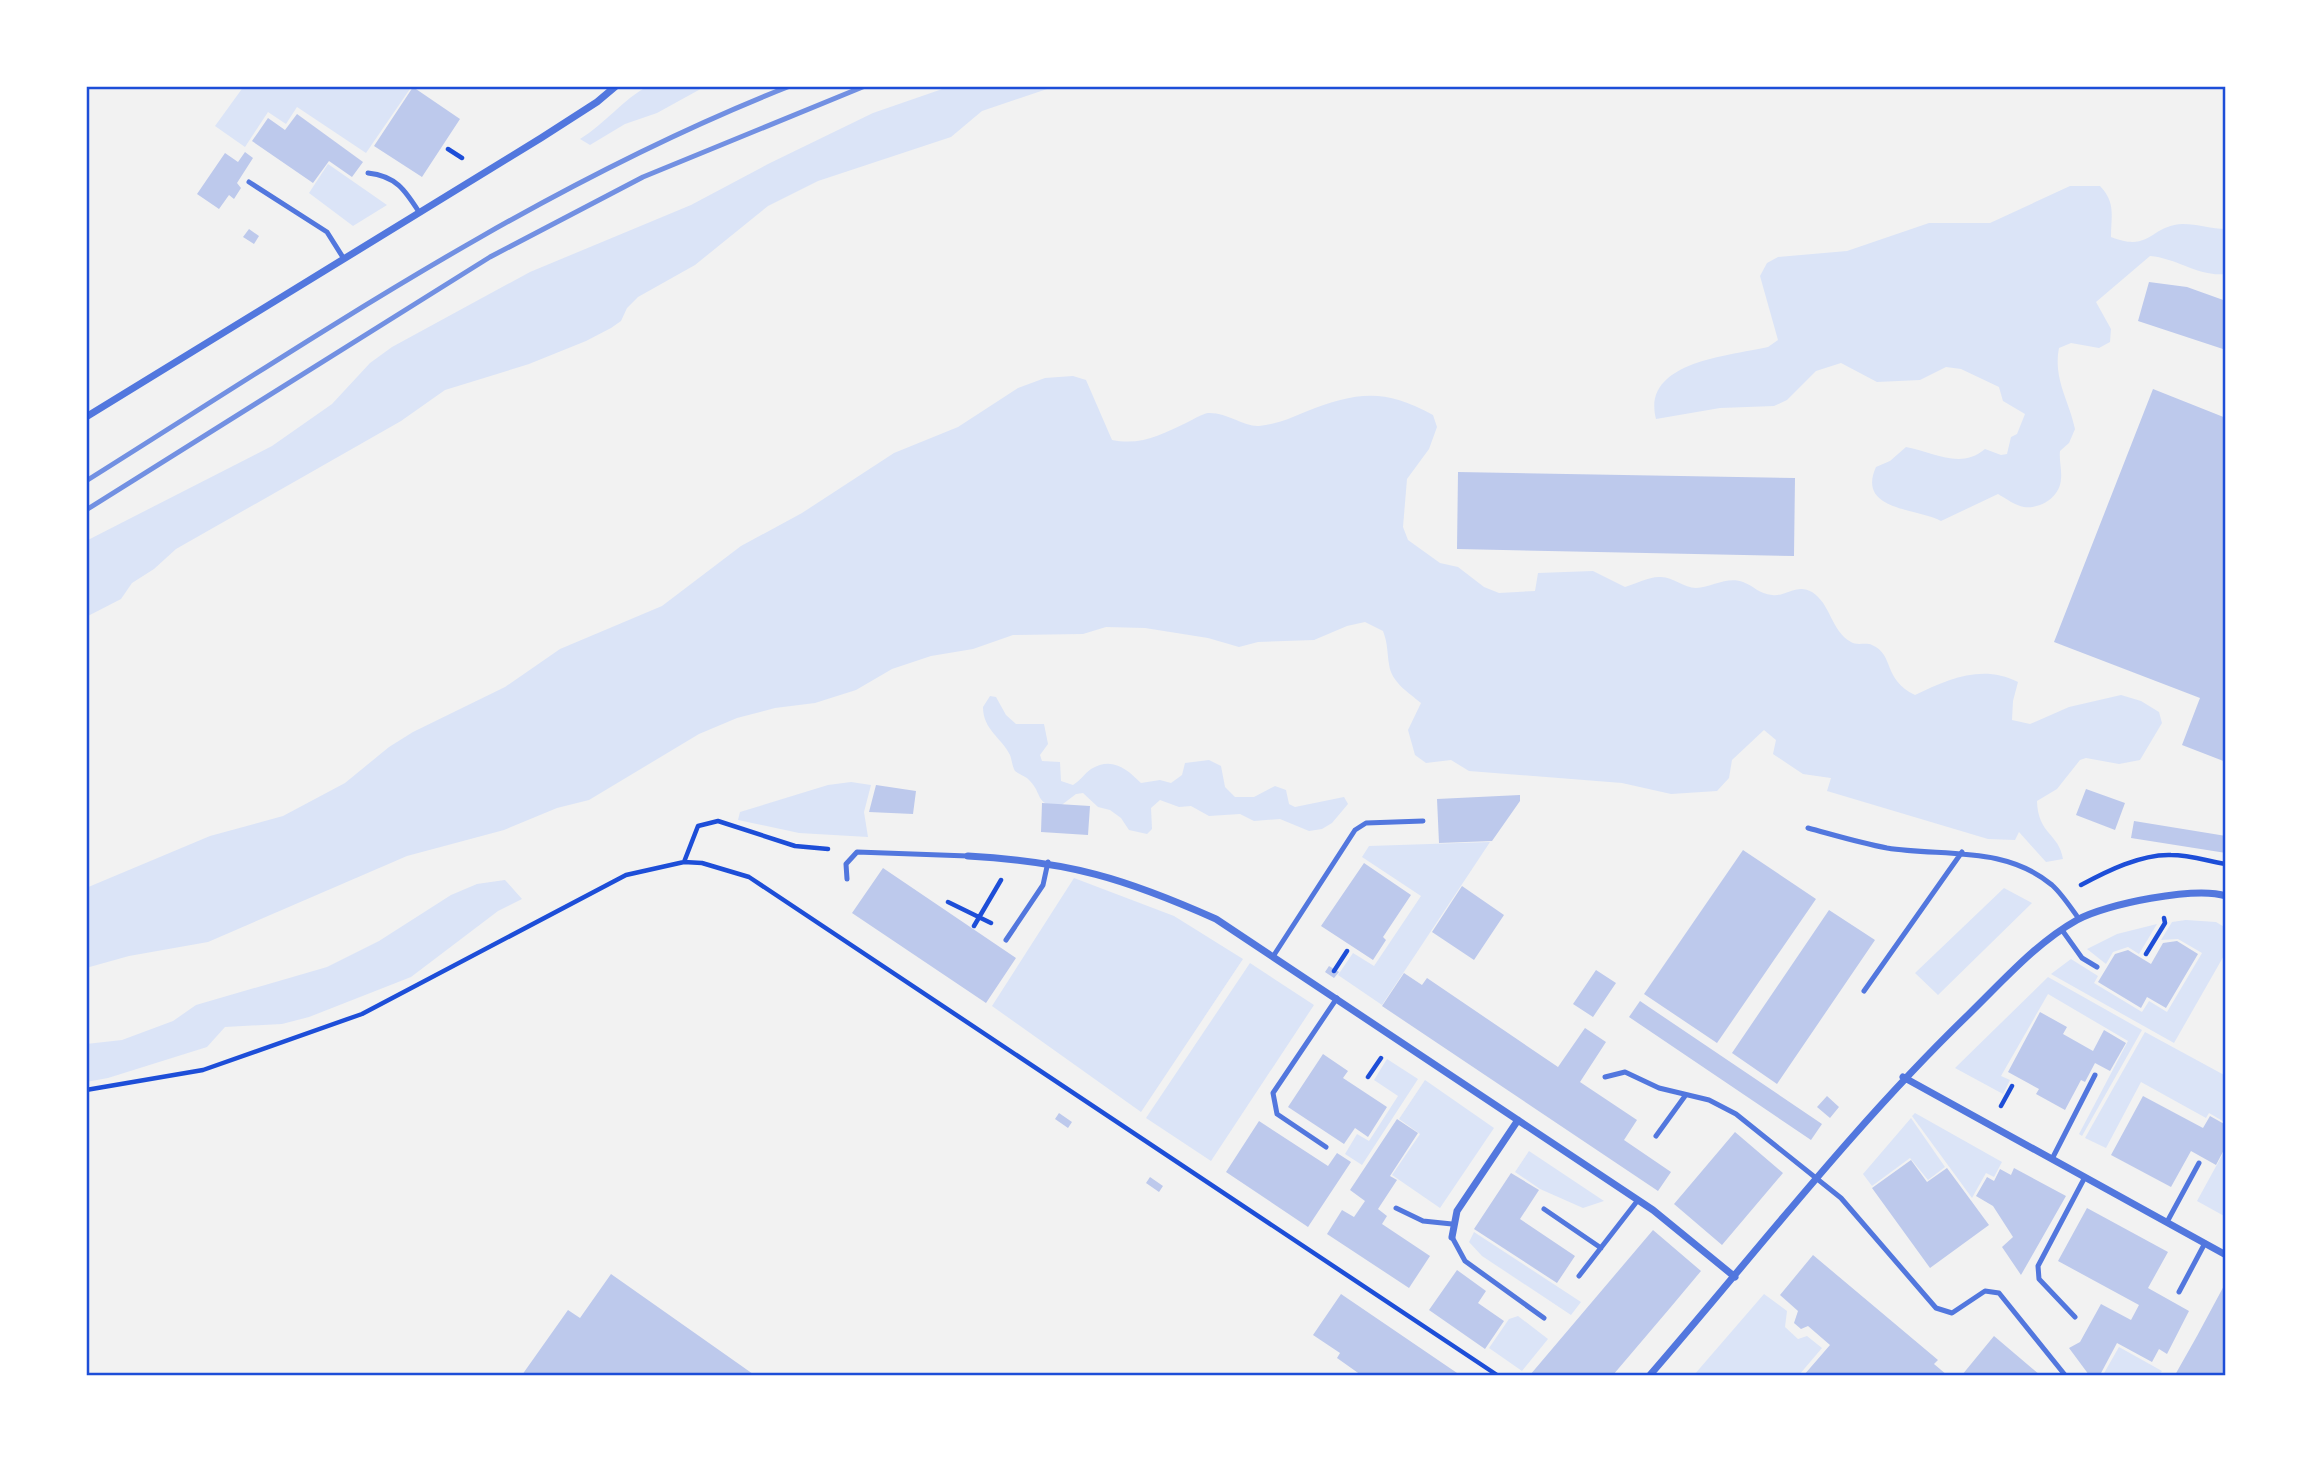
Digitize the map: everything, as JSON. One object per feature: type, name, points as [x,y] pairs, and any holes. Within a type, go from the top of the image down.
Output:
[{"type":"street","points":[[86,417],[597,102],[617,86]]},
{"type":"street","points":[[968,856],[1048,862],[1093,871],[1148,888],[1216,919],[1274,955],[1638,1200],[1735,1277]]},
{"type":"street","points":[[1650,1375],[1903,1077],[2027,958],[2079,919],[2162,897],[2214,892],[2226,896]]},
{"type":"street","points":[[1903,1077],[2226,1255]]},
{"type":"street","points":[[1452,1237],[1452,1224],[1471,1187],[1518,1120]]},
{"type":"lane","points":[[368,173],[385,175],[404,187],[419,212]]},
{"type":"lane","points":[[249,182],[327,232],[344,259]]},
{"type":"lane","points":[[1274,955],[1355,830],[1366,823],[1423,821]]},
{"type":"lane","points":[[1808,828],[1888,848],[1962,852],[2000,859],[2027,869],[2053,886],[2079,919]]},
{"type":"lane","points":[[847,879],[846,864],[857,852],[968,856]]},
{"type":"lane","points":[[1864,991],[1962,852]]},
{"type":"lane","points":[[1008,938],[1043,885],[1048,862]]},
{"type":"lane","points":[[2062,930],[2082,958],[2097,967]]},
{"type":"lane","points":[[1326,1147],[1277,1114],[1273,1093],[1337,998]]},
{"type":"lane","points":[[1605,1077],[1625,1072],[1685,1096],[1709,1100],[1736,1114],[1841,1198],[1936,1308],[1952,1313],[1985,1291],[1999,1293],[2065,1375]]},
{"type":"lane","points":[[2052,1159],[2095,1075]]},
{"type":"lane","points":[[1656,1136],[1685,1096]]},
{"type":"lane","points":[[2167,1222],[2199,1163]]},
{"type":"lane","points":[[2075,1317],[2039,1279],[2038,1266],[2085,1177]]},
{"type":"lane","points":[[1578,1276],[1638,1200]]},
{"type":"lane","points":[[1396,1208],[1423,1221],[1452,1224]]},
{"type":"lane","points":[[1545,1209],[1601,1248]]},
{"type":"lane","points":[[1452,1237],[1465,1261],[1544,1318]]},
{"type":"lane","points":[[2179,1292],[2205,1243]]},
{"type":"path","points":[[684,862],[698,826],[708,821],[718,821],[795,846],[857,852]]},
{"type":"path","points":[[974,926],[1001,884],[1002,858]]},
{"type":"path","points":[[86,1090],[203,1070],[362,1014],[626,875],[684,862],[702,863],[750,877],[1497,1375]]},
{"type":"path","points":[[2146,954],[2165,923],[2162,897]]},
{"type":"path","points":[[948,902],[980,916],[1008,938]]},
{"type":"shaded area","points":[[244,86],[412,86],[366,153],[297,107],[286,124],[268,112],[245,147],[215,126]]},
{"type":"shaded area","points":[[648,86],[706,86],[657,113],[625,124],[590,145],[580,139],[630,98]]},
{"type":"shaded area","points":[[951,86],[1101,86],[1079,89],[1053,87],[982,111],[951,137],[818,181],[768,206],[695,265],[638,297],[627,308],[621,321],[611,328],[529,364],[445,390],[401,421],[176,549],[154,569],[132,583],[121,599],[86,617],[86,541],[272,446],[332,404],[370,363],[392,347],[530,272],[691,205],[873,113]]},
{"type":"shaded area","points":[[328,164],[387,205],[353,226],[309,193]]},
{"type":"shaded area","points":[[2070,186],[2100,186],[2111,204],[2111,237],[2124,241],[2143,240],[2163,229],[2183,224],[2226,229],[2226,274],[2206,273],[2150,256],[2096,302],[2111,329],[2110,342],[2099,348],[2071,343],[2059,348],[2058,370],[2075,429],[2069,443],[2060,451],[2060,485],[2053,496],[2043,504],[2024,507],[1998,494],[1941,521],[1892,506],[1874,492],[1872,481],[1876,467],[1890,461],[1906,447],[1956,459],[1976,455],[1985,449],[2001,455],[2007,454],[2011,437],[2017,434],[2025,414],[2003,401],[1999,387],[1961,369],[1946,367],[1920,380],[1877,382],[1841,363],[1816,371],[1787,400],[1774,406],[1720,408],[1656,419],[1655,400],[1662,385],[1675,373],[1712,358],[1768,347],[1778,340],[1760,276],[1767,263],[1778,257],[1847,251],[1929,223],[1990,223]]},
{"type":"shaded area","points":[[1073,376],[1086,380],[1112,440],[1152,438],[1208,413],[1253,426],[1277,423],[1323,405],[1355,397],[1399,400],[1433,415],[1437,427],[1429,449],[1407,479],[1403,527],[1408,540],[1440,563],[1458,567],[1484,587],[1499,593],[1535,591],[1538,573],[1593,571],[1625,587],[1661,577],[1696,588],[1737,580],[1772,595],[1807,590],[1823,603],[1844,637],[1853,643],[1870,644],[1879,649],[1898,682],[1915,695],[1953,679],[1992,674],[2018,682],[2012,720],[2030,724],[2069,707],[2121,695],[2141,701],[2159,712],[2162,723],[2140,760],[2119,764],[2086,758],[2080,760],[2057,789],[2037,801],[2041,821],[2061,850],[2063,859],[2046,862],[2019,832],[2015,840],[1988,839],[1827,791],[1831,778],[1803,774],[1773,754],[1776,740],[1764,730],[1732,760],[1729,778],[1717,791],[1671,794],[1622,783],[1469,771],[1451,760],[1426,763],[1415,755],[1408,730],[1421,703],[1393,676],[1383,631],[1365,622],[1347,626],[1314,640],[1258,642],[1239,647],[1208,638],[1145,628],[1106,627],[1083,634],[1013,635],[973,649],[931,656],[892,669],[856,690],[815,703],[775,708],[737,718],[699,734],[589,800],[557,808],[504,830],[407,856],[208,942],[129,956],[86,968],[86,888],[210,836],[283,816],[345,783],[389,747],[413,732],[505,687],[560,649],[662,606],[741,546],[802,513],[894,453],[958,427],[1018,388],[1045,378]]},
{"type":"shaded area","points":[[990,696],[996,697],[1006,715],[1016,724],[1044,724],[1048,744],[1040,755],[1042,761],[1060,762],[1061,781],[1073,785],[1091,769],[1106,764],[1125,769],[1141,783],[1160,780],[1171,783],[1182,775],[1185,763],[1209,760],[1221,766],[1225,787],[1235,797],[1254,797],[1275,786],[1286,790],[1289,804],[1295,807],[1344,797],[1348,804],[1332,823],[1322,829],[1309,831],[1280,819],[1254,821],[1240,814],[1209,816],[1191,806],[1179,807],[1160,800],[1151,808],[1152,829],[1147,834],[1129,830],[1121,818],[1110,810],[1098,807],[1083,793],[1076,794],[1059,807],[1046,804],[1030,781],[1015,771],[1007,749],[986,722],[983,707]]},
{"type":"shaded area","points":[[851,782],[871,785],[864,812],[868,837],[799,833],[738,820],[740,812],[828,785]]},
{"type":"shaded area","points":[[1490,842],[1382,1005],[1338,975],[1353,953],[1374,966],[1421,896],[1362,857],[1369,846]]},
{"type":"shaded area","points":[[1074,878],[1174,916],[1243,959],[1141,1112],[992,1006]]},
{"type":"shaded area","points":[[505,880],[522,899],[498,911],[411,977],[309,1017],[282,1024],[225,1027],[207,1047],[108,1078],[86,1082],[86,1044],[122,1040],[173,1021],[196,1005],[327,967],[379,941],[451,895],[477,884]]},
{"type":"shaded area","points":[[2004,888],[2032,903],[1938,995],[1915,973]]},
{"type":"shaded area","points":[[2172,922],[2216,922],[2226,928],[2226,952],[2174,1043],[2051,974],[2071,959],[2098,976],[2094,983],[2142,1012],[2149,1001],[2167,1012],[2202,953],[2178,939],[2161,940]]},
{"type":"shaded area","points":[[2157,924],[2139,954],[2128,947],[2113,952],[2106,964],[2087,949],[2117,934]]},
{"type":"shaded area","points":[[1250,963],[1314,1005],[1211,1161],[1146,1118]]},
{"type":"shaded area","points":[[2048,977],[2142,1030],[2082,1136],[2079,1134],[2128,1041],[2048,994],[2001,1076],[2010,1080],[2003,1094],[1955,1068]]},
{"type":"shaded area","points":[[2145,1032],[2226,1076],[2226,1123],[2209,1113],[2206,1118],[2141,1082],[2106,1148],[2085,1138]]},
{"type":"shaded area","points":[[1387,1059],[1418,1079],[1362,1165],[1345,1154],[1357,1134],[1369,1141],[1398,1096],[1374,1080]]},
{"type":"shaded area","points":[[1425,1080],[1494,1128],[1440,1208],[1392,1175],[1420,1134],[1399,1119]]},
{"type":"shaded area","points":[[1915,1113],[2002,1162],[1994,1177],[1986,1173],[1972,1198],[1912,1116]]},
{"type":"shaded area","points":[[1911,1118],[1945,1167],[1928,1180],[1910,1158],[1872,1186],[1863,1174]]},
{"type":"shaded area","points":[[2226,1148],[2226,1217],[2197,1201]]},
{"type":"shaded area","points":[[1529,1151],[1604,1201],[1583,1208],[1540,1189],[1515,1172]]},
{"type":"shaded area","points":[[1474,1232],[1581,1302],[1571,1315],[1482,1256],[1469,1242]]},
{"type":"shaded area","points":[[1764,1294],[1787,1311],[1785,1327],[1798,1339],[1807,1336],[1822,1348],[1799,1375],[1694,1375]]},
{"type":"shaded area","points":[[1518,1316],[1548,1339],[1522,1371],[1489,1348],[1509,1319]]},
{"type":"shaded area","points":[[2119,1347],[2162,1371],[2159,1375],[2103,1375]]},
{"type":"building","points":[[413,87],[460,119],[422,177],[374,146]]},
{"type":"building","points":[[297,114],[363,162],[352,177],[329,161],[313,183],[252,141],[268,118],[285,130]]},
{"type":"building","points":[[245,152],[253,158],[237,183],[241,188],[234,199],[229,195],[219,209],[197,194],[225,153],[238,162]]},
{"type":"building","points":[[249,229],[259,236],[254,244],[243,237]]},
{"type":"building","points":[[2149,282],[2187,287],[2226,301],[2226,350],[2138,321]]},
{"type":"building","points":[[2153,389],[2226,418],[2226,762],[2182,745],[2200,698],[2054,642]]},
{"type":"building","points":[[1458,472],[1795,478],[1794,556],[1457,549]]},
{"type":"building","points":[[876,785],[916,791],[913,814],[869,812]]},
{"type":"building","points":[[2086,789],[2125,803],[2115,830],[2076,815]]},
{"type":"building","points":[[1520,795],[1520,801],[1492,841],[1439,843],[1437,799]]},
{"type":"building","points":[[1042,803],[1090,806],[1088,835],[1041,832]]},
{"type":"building","points":[[2134,821],[2226,836],[2226,853],[2131,838]]},
{"type":"building","points":[[1743,850],[1816,899],[1717,1043],[1644,994]]},
{"type":"building","points":[[1364,863],[1411,895],[1383,937],[1386,940],[1373,960],[1321,926]]},
{"type":"building","points":[[883,868],[1016,958],[986,1003],[852,913]]},
{"type":"building","points":[[1462,886],[1504,915],[1474,960],[1432,932]]},
{"type":"building","points":[[1829,910],[1875,940],[1777,1084],[1732,1053]]},
{"type":"building","points":[[2177,941],[2198,954],[2166,1008],[2147,997],[2141,1008],[2098,982],[2115,954],[2128,950],[2151,964],[2163,943]]},
{"type":"building","points":[[1329,966],[1339,972],[1334,978],[1325,972]]},
{"type":"building","points":[[1596,970],[1616,983],[1593,1017],[1573,1004]]},
{"type":"building","points":[[1404,973],[1422,985],[1427,978],[1558,1067],[1585,1028],[1606,1042],[1580,1082],[1637,1120],[1624,1140],[1671,1172],[1658,1191],[1382,1006]]},
{"type":"building","points":[[1640,1001],[1822,1124],[1811,1140],[1629,1017]]},
{"type":"building","points":[[2040,1012],[2067,1027],[2063,1034],[2093,1051],[2104,1030],[2126,1043],[2110,1071],[2095,1063],[2085,1082],[2081,1080],[2065,1110],[2036,1094],[2039,1089],[2008,1072]]},
{"type":"building","points":[[1323,1054],[1348,1071],[1343,1078],[1387,1107],[1368,1137],[1355,1128],[1344,1144],[1288,1107]]},
{"type":"building","points":[[1827,1096],[1839,1107],[1830,1118],[1817,1107]]},
{"type":"building","points":[[2143,1096],[2203,1128],[2210,1116],[2226,1125],[2226,1146],[2216,1165],[2191,1151],[2171,1187],[2111,1155]]},
{"type":"building","points":[[1059,1113],[1072,1122],[1068,1128],[1055,1119]]},
{"type":"building","points":[[1397,1119],[1418,1133],[1390,1176],[1397,1180],[1378,1209],[1387,1216],[1382,1224],[1430,1256],[1409,1288],[1327,1234],[1342,1210],[1354,1217],[1365,1201],[1350,1190]]},
{"type":"building","points":[[1259,1121],[1328,1166],[1337,1153],[1351,1162],[1308,1227],[1226,1172]]},
{"type":"building","points":[[1735,1132],[1783,1173],[1722,1245],[1674,1204]]},
{"type":"building","points":[[1911,1160],[1927,1182],[1947,1168],[1989,1225],[1930,1268],[1872,1188]]},
{"type":"building","points":[[2014,1168],[2066,1196],[2021,1275],[2002,1247],[2013,1237],[1993,1206],[1976,1196],[1987,1177],[1994,1181],[2000,1169],[2011,1175]]},
{"type":"building","points":[[1511,1173],[1539,1190],[1520,1219],[1575,1256],[1557,1283],[1474,1229]]},
{"type":"building","points":[[1150,1177],[1163,1186],[1159,1192],[1146,1183]]},
{"type":"building","points":[[2087,1208],[2168,1252],[2148,1288],[2189,1311],[2167,1354],[2159,1349],[2152,1362],[2117,1343],[2100,1375],[2089,1375],[2069,1348],[2080,1342],[2101,1304],[2131,1320],[2139,1305],[2058,1261]]},
{"type":"building","points":[[1653,1230],[1701,1271],[1670,1308],[1613,1375],[1530,1375]]},
{"type":"building","points":[[1813,1255],[1938,1360],[1934,1364],[1947,1375],[1804,1375],[1830,1345],[1808,1326],[1801,1329],[1794,1323],[1798,1311],[1780,1295]]},
{"type":"building","points":[[1457,1270],[1486,1291],[1478,1303],[1504,1321],[1485,1349],[1429,1310]]},
{"type":"building","points":[[611,1274],[753,1374],[522,1375],[568,1310],[580,1318]]},
{"type":"building","points":[[2226,1282],[2226,1375],[2175,1375],[2197,1336]]},
{"type":"building","points":[[1341,1294],[1460,1375],[1361,1375],[1337,1358],[1340,1353],[1313,1335]]},
{"type":"building","points":[[1994,1336],[2040,1375],[1962,1375]]},
{"type":"railway","points":[[86,481],[342,319],[517,217],[606,169],[790,86]]},
{"type":"railway","points":[[86,510],[490,257],[643,177],[865,86]]}]
